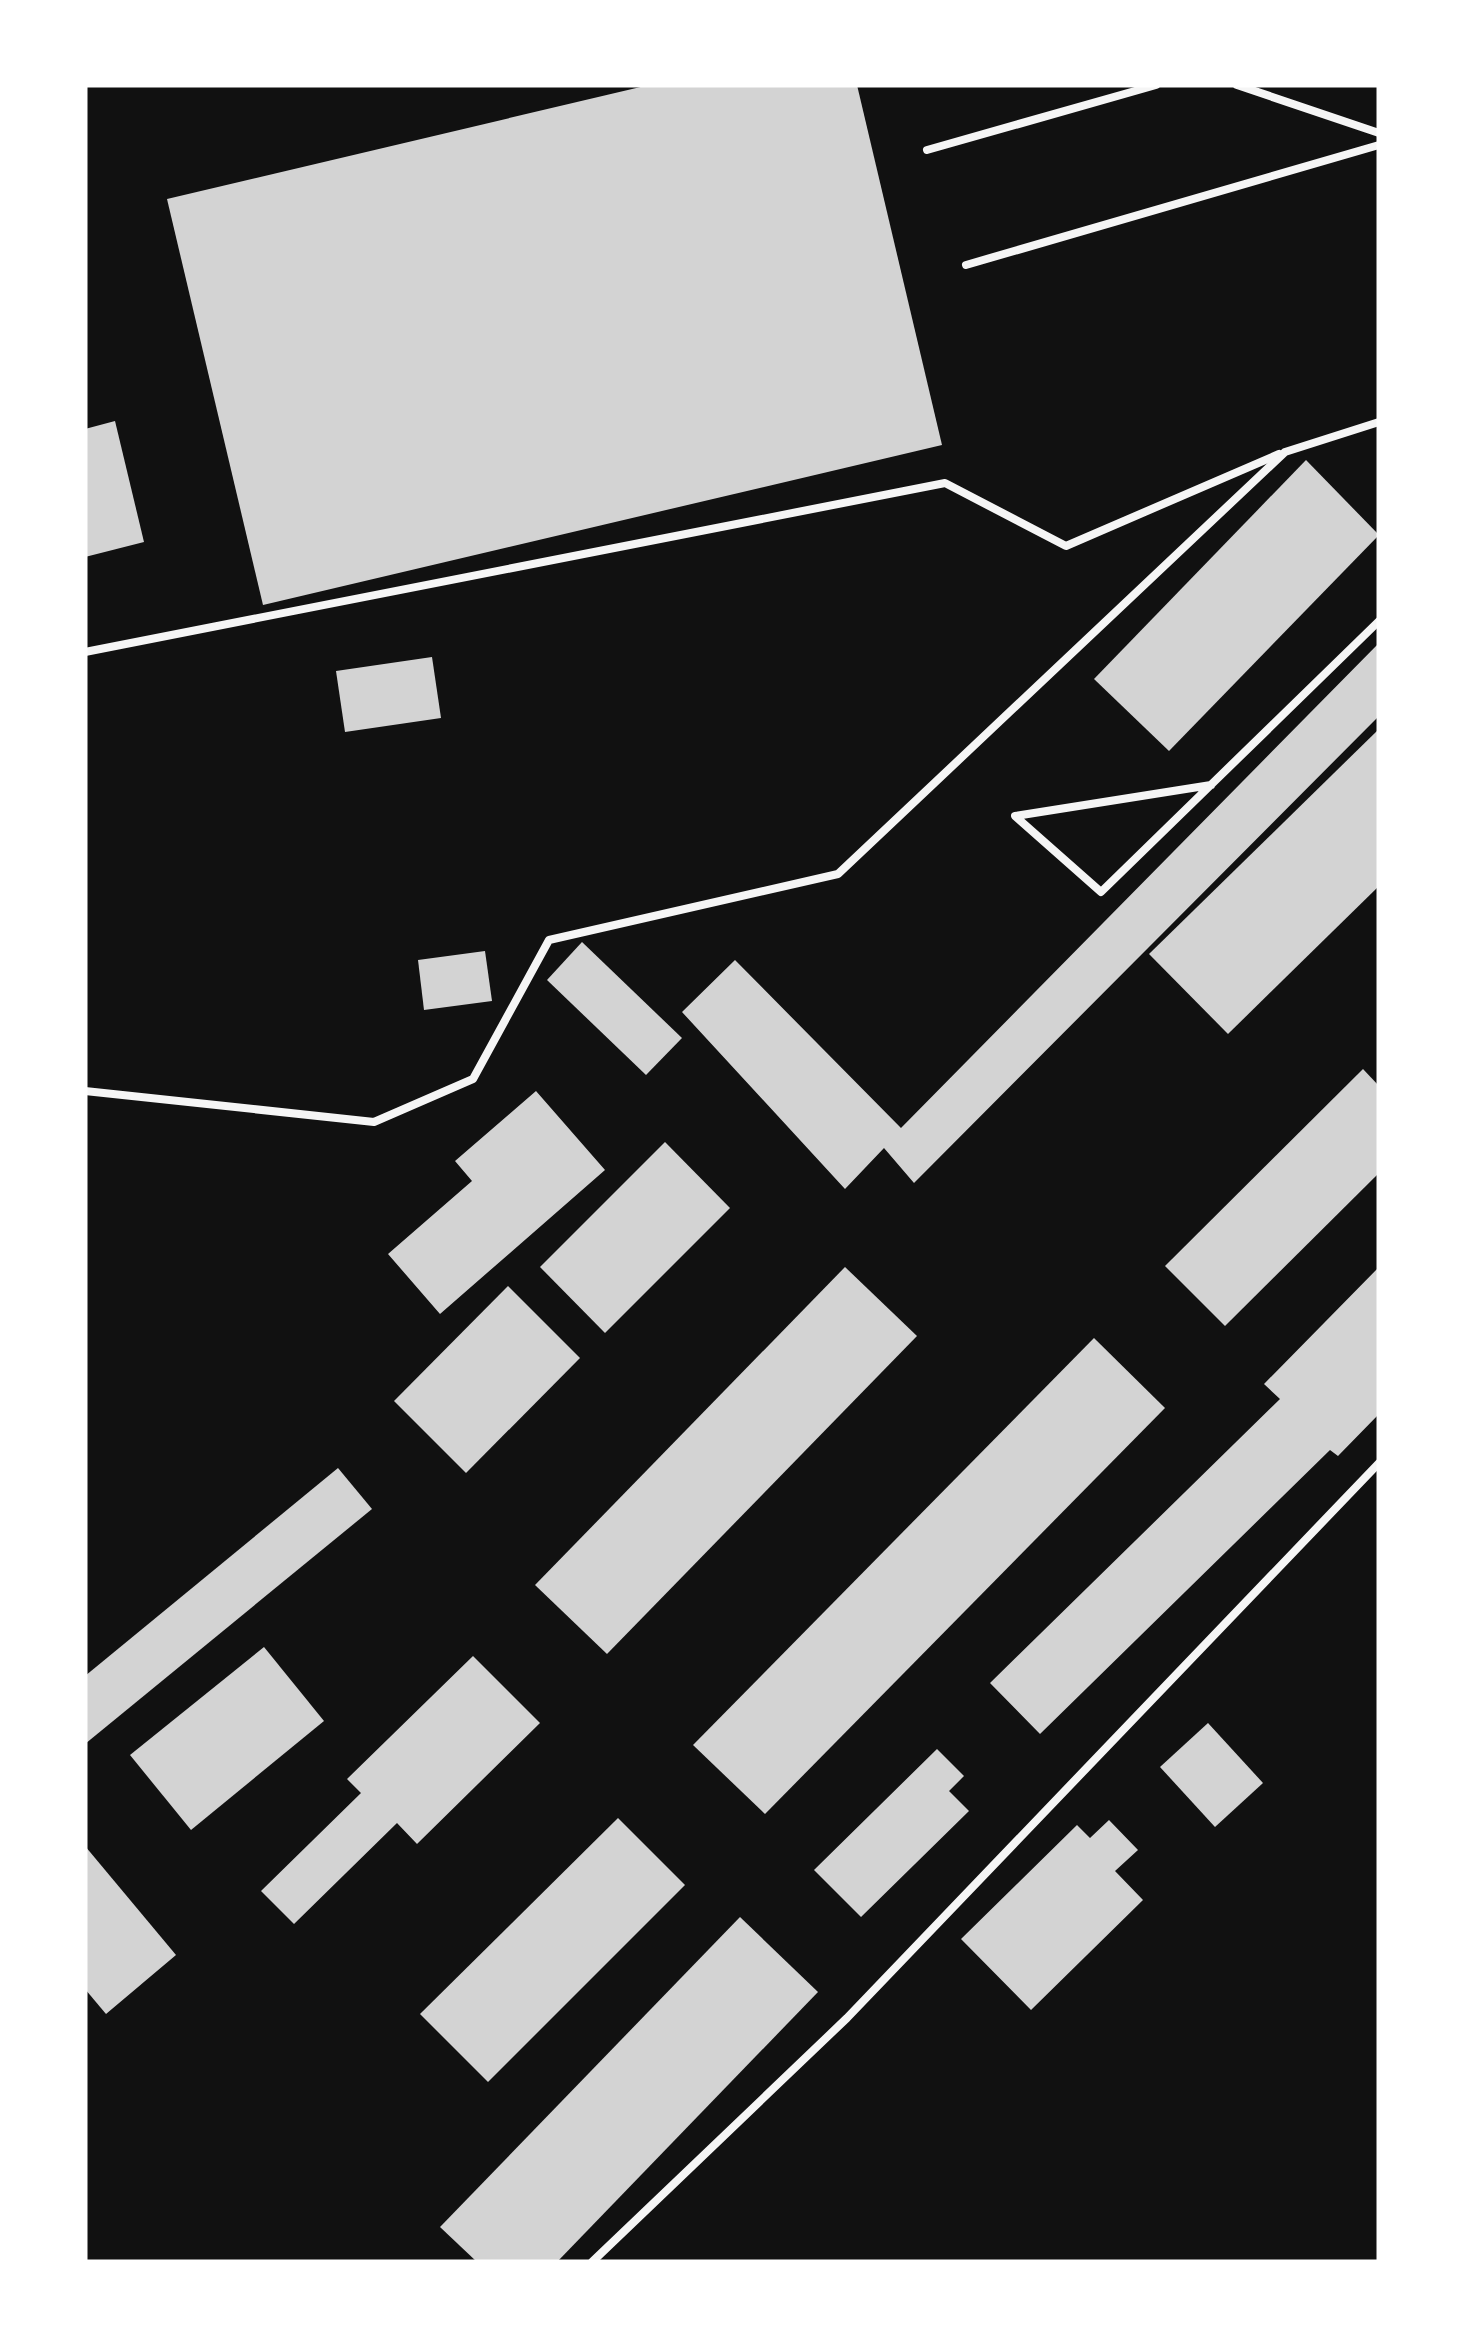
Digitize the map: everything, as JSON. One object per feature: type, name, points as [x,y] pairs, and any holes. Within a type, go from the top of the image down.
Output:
[{"type":"lane","points":[[927,150],[1156,85]]},
{"type":"lane","points":[[1237,85],[1379,133]]},
{"type":"lane","points":[[966,264],[1379,145]]},
{"type":"lane","points":[[85,652],[945,483],[1066,546],[1284,452],[1379,422]]},
{"type":"lane","points":[[85,1091],[374,1122],[473,1079],[549,940],[838,874],[1284,452]]},
{"type":"lane","points":[[1211,785],[1015,816],[1101,892],[1211,785],[1379,621]]},
{"type":"lane","points":[[592,2262],[847,2018],[1379,1462]]},
{"type":"building","points":[[649,85],[857,85],[942,445],[263,605],[167,199]]},
{"type":"building","points":[[115,421],[144,542],[85,557],[85,429]]},
{"type":"building","points":[[1306,460],[1379,535],[1169,751],[1094,679]]},
{"type":"building","points":[[1379,643],[1379,716],[914,1183],[884,1148],[845,1189],[682,1012],[735,960],[901,1128]]},
{"type":"building","points":[[432,657],[441,718],[345,732],[336,671]]},
{"type":"building","points":[[1379,729],[1379,886],[1228,1034],[1149,954]]},
{"type":"building","points":[[582,942],[682,1038],[646,1075],[547,980]]},
{"type":"building","points":[[485,951],[492,1001],[424,1010],[418,960]]},
{"type":"building","points":[[1363,1069],[1379,1086],[1379,1173],[1225,1326],[1165,1266]]},
{"type":"building","points":[[536,1091],[605,1170],[440,1314],[388,1254],[472,1181],[455,1161]]},
{"type":"building","points":[[665,1142],[730,1208],[605,1333],[540,1267]]},
{"type":"building","points":[[845,1267],[917,1336],[607,1654],[535,1585]]},
{"type":"building","points":[[1379,1267],[1379,1414],[1338,1456],[1330,1450],[1040,1734],[990,1683],[1280,1399],[1264,1384]]},
{"type":"building","points":[[508,1286],[580,1358],[466,1473],[394,1401]]},
{"type":"building","points":[[1094,1338],[1165,1408],[765,1814],[693,1745]]},
{"type":"building","points":[[338,1468],[372,1509],[85,1744],[85,1676]]},
{"type":"building","points":[[264,1647],[324,1721],[191,1830],[130,1755]]},
{"type":"building","points":[[473,1656],[540,1723],[417,1844],[397,1823],[294,1924],[261,1891],[361,1793],[347,1779]]},
{"type":"building","points":[[1208,1723],[1263,1783],[1215,1827],[1160,1767]]},
{"type":"building","points":[[937,1749],[964,1776],[949,1791],[969,1811],[861,1917],[814,1870]]},
{"type":"building","points":[[618,1818],[685,1885],[488,2082],[420,2014]]},
{"type":"building","points":[[1109,1820],[1138,1850],[1115,1871],[1143,1900],[1031,2010],[961,1939],[1077,1825],[1090,1838]]},
{"type":"building","points":[[85,1846],[176,1955],[106,2014],[85,1989]]},
{"type":"building","points":[[740,1917],[818,1992],[557,2262],[477,2262],[440,2227]]}]
